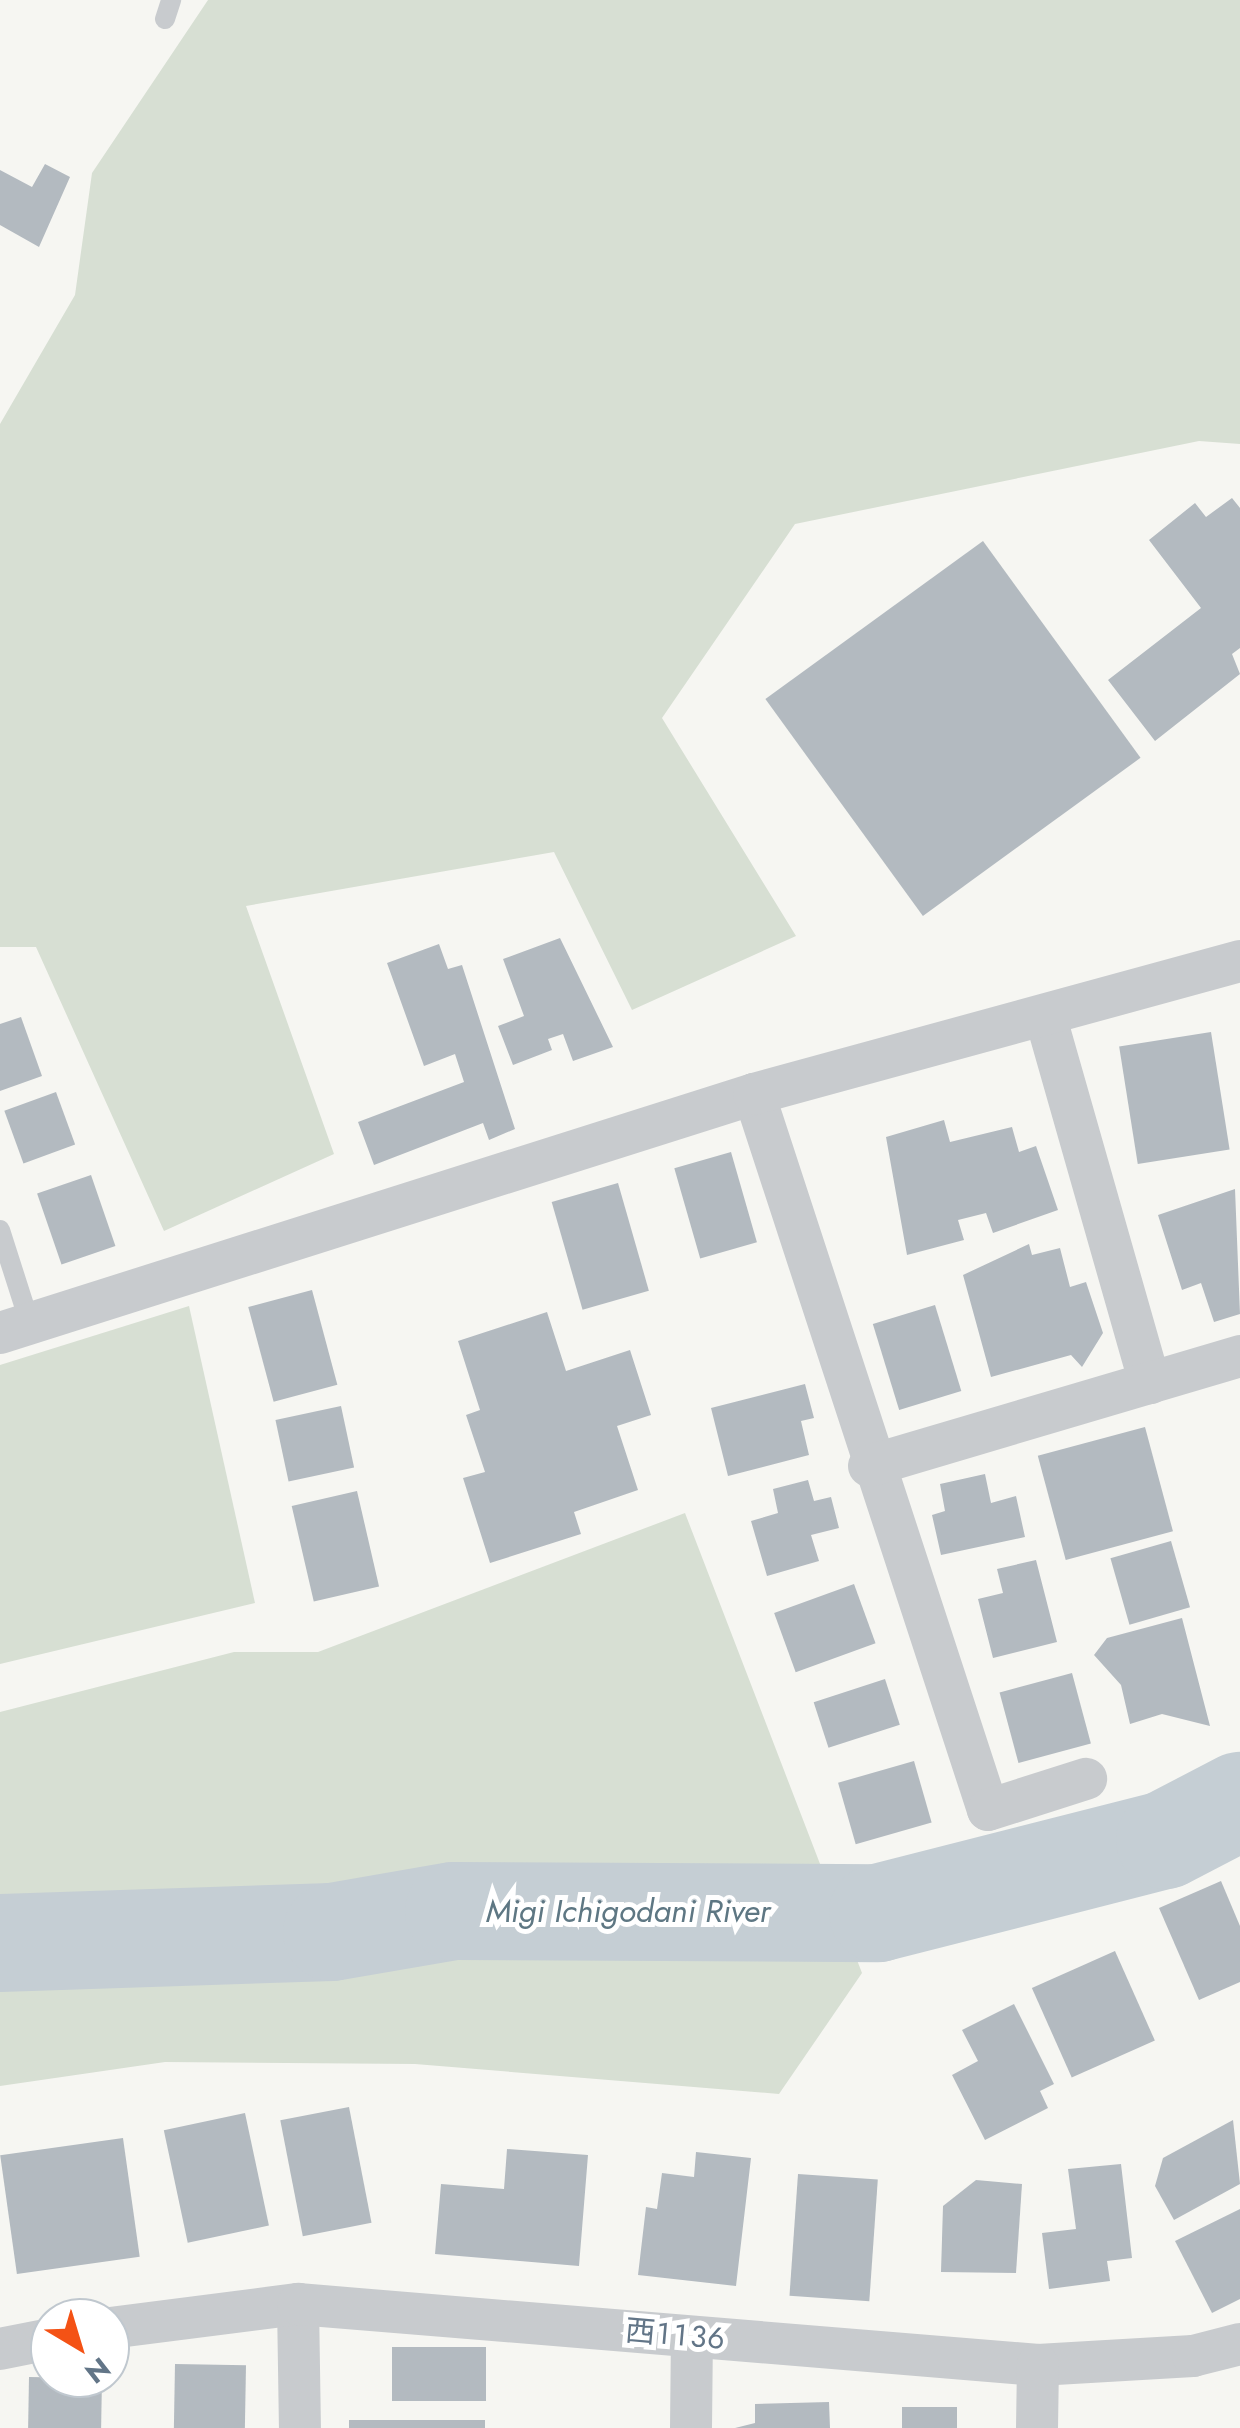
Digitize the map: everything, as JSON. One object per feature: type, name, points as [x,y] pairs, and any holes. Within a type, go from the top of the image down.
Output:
[{"type":"street","points":[[15,1328],[754,1094],[1240,961]]},
{"type":"street","points":[[1045,1014],[1150,1383]]},
{"type":"street","points":[[754,1094],[870,1466],[988,1810],[1086,1779]]},
{"type":"street","points":[[870,1466],[1240,1356]]},
{"type":"street","points":[[298,2304],[300,2428]]},
{"type":"street","name":"西１１３６","points":[[130,2325],[298,2304],[1038,2365],[1193,2356],[1240,2344]]},
{"type":"street","points":[[691,2428],[692,2337]]},
{"type":"street","points":[[0,2349],[30,2343]]},
{"type":"street","points":[[1038,2365],[1038,2428]]},
{"type":"lane","points":[[0,1230],[15,1328]]},
{"type":"shaded area","points":[[208,0],[1240,0],[1240,444],[1199,441],[795,524],[662,718],[796,936],[632,1010],[554,852],[246,906],[334,1154],[164,1231],[36,947],[0,947],[0,424],[75,295],[92,173]]},
{"type":"shaded area","points":[[189,1306],[255,1603],[0,1664],[0,1365]]},
{"type":"shaded area","points":[[685,1513],[862,1973],[779,2094],[415,2064],[165,2062],[0,2086],[0,1712],[234,1652],[318,1652]]},
{"type":"building","points":[[45,164],[70,177],[39,247],[0,225],[0,170],[32,187]]},
{"type":"building","points":[[1232,498],[1240,508],[1240,648],[1232,654],[1240,674],[1155,741],[1108,680],[1201,608],[1149,540],[1195,503],[1206,517]]},
{"type":"building","points":[[983,541],[1141,758],[923,916],[765,699]]},
{"type":"building","points":[[560,938],[613,1047],[573,1061],[563,1034],[548,1039],[552,1050],[513,1065],[498,1026],[524,1016],[503,959]]},
{"type":"building","points":[[439,944],[448,969],[462,965],[515,1129],[489,1140],[483,1123],[374,1165],[358,1122],[464,1082],[455,1054],[424,1066],[387,963]]},
{"type":"building","points":[[21,1017],[42,1076],[0,1091],[0,1024]]},
{"type":"building","points":[[1211,1032],[1230,1150],[1138,1164],[1119,1047]]},
{"type":"building","points":[[56,1092],[75,1145],[23,1163],[4,1111]]},
{"type":"building","points":[[944,1120],[950,1142],[1012,1127],[1019,1152],[1036,1146],[1058,1210],[993,1233],[986,1213],[958,1220],[964,1240],[907,1255],[886,1137]]},
{"type":"building","points":[[731,1152],[757,1242],[700,1259],[674,1168]]},
{"type":"building","points":[[91,1175],[115,1246],[62,1264],[37,1194]]},
{"type":"building","points":[[618,1183],[649,1291],[583,1310],[552,1202]]},
{"type":"building","points":[[1235,1189],[1240,1314],[1214,1322],[1201,1283],[1182,1290],[1158,1215]]},
{"type":"building","points":[[1029,1244],[1032,1255],[1060,1248],[1070,1287],[1086,1282],[1103,1333],[1082,1367],[1071,1355],[991,1377],[963,1275]]},
{"type":"building","points":[[312,1290],[337,1385],[274,1402],[248,1307]]},
{"type":"building","points":[[935,1305],[961,1391],[899,1410],[873,1324]]},
{"type":"building","points":[[547,1312],[566,1371],[630,1350],[651,1415],[617,1426],[638,1490],[574,1512],[581,1534],[490,1563],[463,1478],[485,1472],[466,1415],[480,1410],[458,1341]]},
{"type":"building","points":[[805,1384],[814,1418],[801,1421],[809,1455],[728,1476],[711,1408]]},
{"type":"building","points":[[341,1406],[354,1468],[289,1482],[275,1420]]},
{"type":"building","points":[[1145,1427],[1173,1531],[1066,1560],[1038,1456]]},
{"type":"building","points":[[985,1474],[991,1503],[1016,1496],[1025,1537],[941,1555],[932,1515],[945,1511],[940,1484]]},
{"type":"building","points":[[808,1480],[814,1501],[831,1497],[839,1528],[811,1535],[819,1561],[767,1576],[751,1521],[778,1513],[773,1489]]},
{"type":"building","points":[[357,1491],[379,1586],[314,1602],[292,1506]]},
{"type":"building","points":[[1171,1541],[1190,1607],[1129,1625],[1110,1558]]},
{"type":"building","points":[[1036,1560],[1057,1642],[993,1658],[978,1599],[1003,1593],[997,1569]]},
{"type":"building","points":[[854,1584],[876,1643],[796,1672],[774,1613]]},
{"type":"building","points":[[1182,1618],[1210,1726],[1162,1714],[1130,1724],[1121,1685],[1094,1655],[1107,1638]]},
{"type":"building","points":[[1072,1673],[1091,1744],[1018,1763],[1000,1692]]},
{"type":"building","points":[[885,1679],[900,1725],[829,1748],[814,1702]]},
{"type":"building","points":[[914,1761],[932,1823],[856,1844],[838,1783]]},
{"type":"building","points":[[1221,1881],[1240,1926],[1240,1982],[1199,2000],[1159,1908]]},
{"type":"building","points":[[1115,1951],[1155,2041],[1072,2078],[1032,1988]]},
{"type":"building","points":[[1014,2004],[1054,2084],[1040,2091],[1048,2108],[985,2140],[952,2075],[978,2061],[962,2030]]},
{"type":"building","points":[[349,2107],[372,2223],[303,2236],[280,2120]]},
{"type":"building","points":[[245,2113],[269,2225],[188,2243],[164,2130]]},
{"type":"building","points":[[1233,2120],[1240,2184],[1174,2220],[1155,2186],[1163,2158]]},
{"type":"building","points":[[123,2138],[140,2257],[17,2274],[0,2155]]},
{"type":"building","points":[[507,2149],[588,2155],[579,2266],[435,2254],[441,2184],[504,2189]]},
{"type":"building","points":[[696,2152],[751,2158],[736,2286],[638,2275],[646,2207],[657,2209],[662,2173],[694,2177]]},
{"type":"building","points":[[1121,2164],[1132,2258],[1107,2261],[1110,2281],[1049,2289],[1042,2233],[1076,2229],[1068,2169]]},
{"type":"building","points":[[798,2174],[878,2180],[869,2301],[789,2296]]},
{"type":"building","points":[[976,2180],[1022,2184],[1016,2273],[941,2272],[943,2206]]},
{"type":"building","points":[[1240,2209],[1240,2299],[1212,2313],[1175,2241]]},
{"type":"building","points":[[392,2347],[486,2347],[486,2401],[392,2401]]},
{"type":"building","points":[[175,2364],[246,2365],[245,2428],[174,2428]]},
{"type":"building","points":[[29,2377],[30,2398],[102,2398],[101,2428],[28,2428]]},
{"type":"building","points":[[829,2402],[830,2428],[735,2428],[755,2423],[755,2404]]},
{"type":"building","points":[[902,2407],[957,2407],[957,2428],[902,2428]]},
{"type":"building","points":[[349,2420],[485,2420],[485,2428],[349,2428]]},
{"type":"waterway","name":"Migi Ichigodani River","points":[[0,1943],[332,1932],[454,1911],[878,1913],[1165,1840],[1240,1801]]}]
